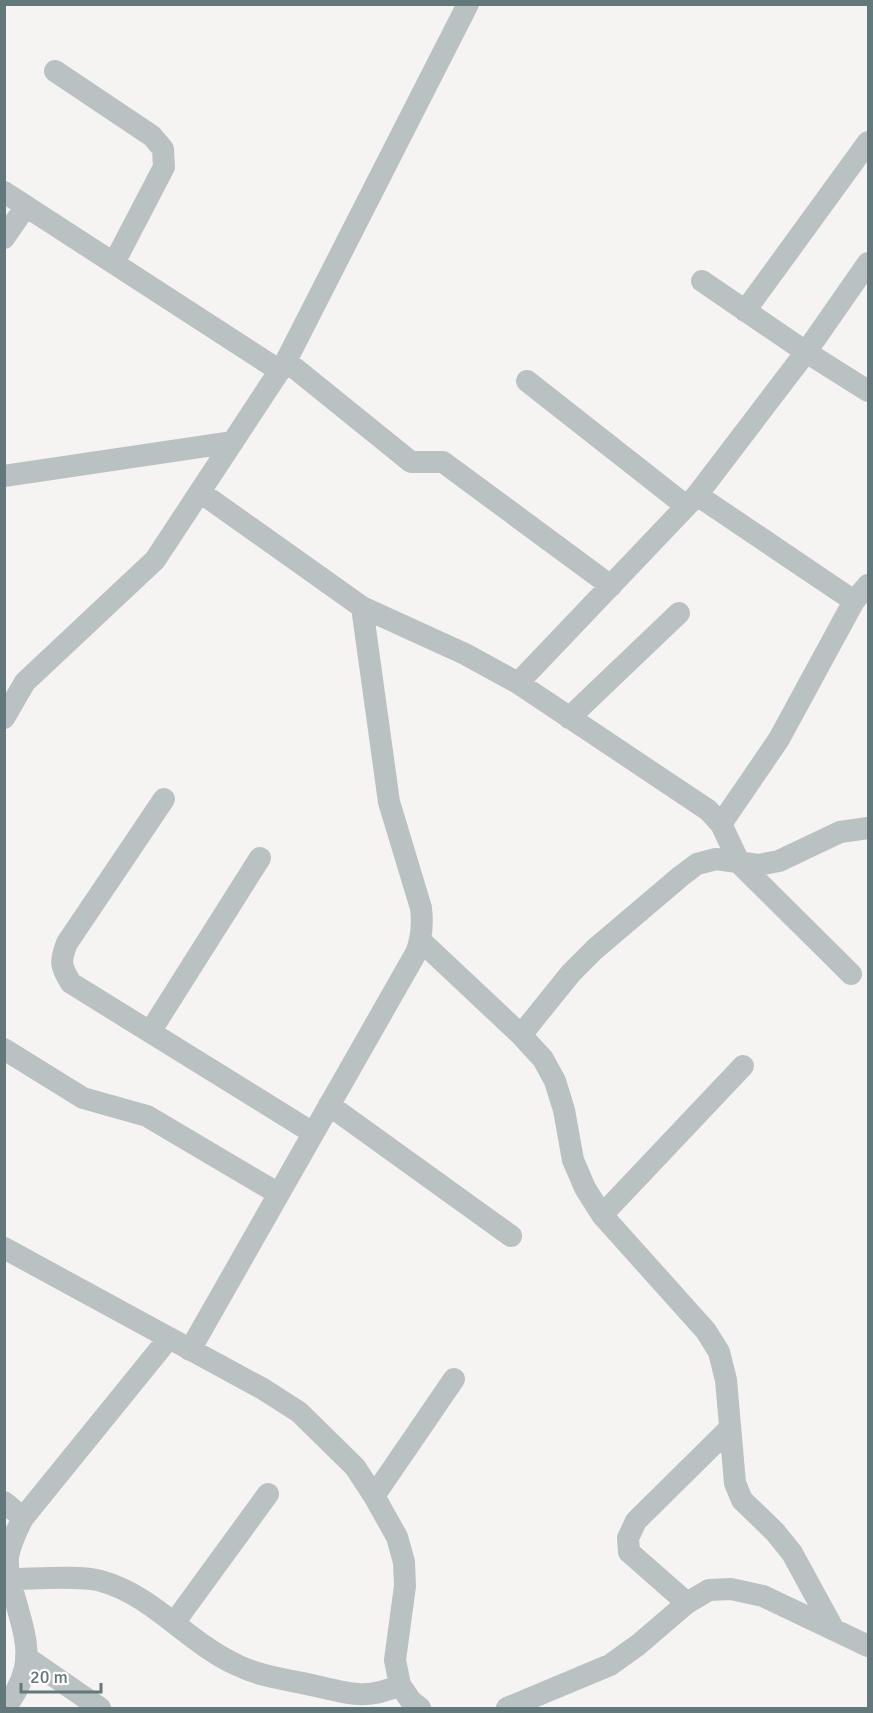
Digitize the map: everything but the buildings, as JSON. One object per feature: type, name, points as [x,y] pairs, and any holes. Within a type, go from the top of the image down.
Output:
[{"type":"street","points":[[4,718],[24,682],[155,560],[283,366],[468,4]]},
{"type":"street","points":[[55,71],[152,136],[163,149],[164,167],[114,263]]},
{"type":"street","points":[[745,311],[868,142]]},
{"type":"street","points":[[4,192],[114,263],[283,366],[411,462],[443,462],[611,586]]},
{"type":"street","points":[[4,238],[26,206]]},
{"type":"street","points":[[518,683],[692,500],[806,352],[868,265]]},
{"type":"street","points":[[702,281],[868,392]]},
{"type":"street","points":[[527,381],[692,500],[861,593],[779,739],[721,824]]},
{"type":"street","points":[[4,476],[232,442]]},
{"type":"street","points":[[200,492],[362,607],[465,654],[518,683],[708,810],[721,824],[740,864],[851,974]]},
{"type":"street","points":[[190,1350],[421,941],[423,924],[421,908],[389,802],[362,607]]},
{"type":"street","points":[[569,718],[679,613]]},
{"type":"street","points":[[164,800],[67,943],[62,957],[62,970],[71,983],[313,1133]]},
{"type":"street","points":[[521,1035],[571,974],[595,949],[697,864],[716,860],[758,865],[778,861],[840,832],[868,828]]},
{"type":"street","points":[[150,1032],[260,858]]},
{"type":"street","points":[[421,941],[521,1035],[543,1059],[555,1081],[564,1110],[573,1160],[585,1188],[602,1215],[706,1331],[719,1352],[726,1380],[735,1483],[742,1500],[775,1532],[792,1553],[834,1629]]},
{"type":"street","points":[[4,1049],[83,1098],[147,1116],[279,1194]]},
{"type":"street","points":[[602,1215],[744,1066]]},
{"type":"street","points":[[329,1105],[512,1236]]},
{"type":"street","points":[[4,1248],[263,1389],[298,1412],[356,1467],[397,1537],[404,1562],[405,1586],[395,1660],[400,1685],[411,1701],[420,1708]]},
{"type":"street","points":[[5,1708],[26,1668],[27,1643],[9,1579],[8,1556],[15,1534],[23,1518],[169,1338]]},
{"type":"street","points":[[375,1496],[454,1379]]},
{"type":"street","points":[[687,1603],[629,1552],[628,1538],[636,1521],[730,1428]]},
{"type":"street","points":[[174,1623],[268,1494]]},
{"type":"street","points":[[4,1502],[23,1518]]},
{"type":"street","points":[[9,1579],[99,1580],[131,1593],[236,1665],[257,1673],[350,1694],[383,1693],[400,1685]]},
{"type":"street","points":[[507,1708],[610,1665],[638,1645],[687,1603],[709,1590],[730,1589],[763,1596],[868,1646]]},
{"type":"street","points":[[26,1657],[100,1708]]}]
